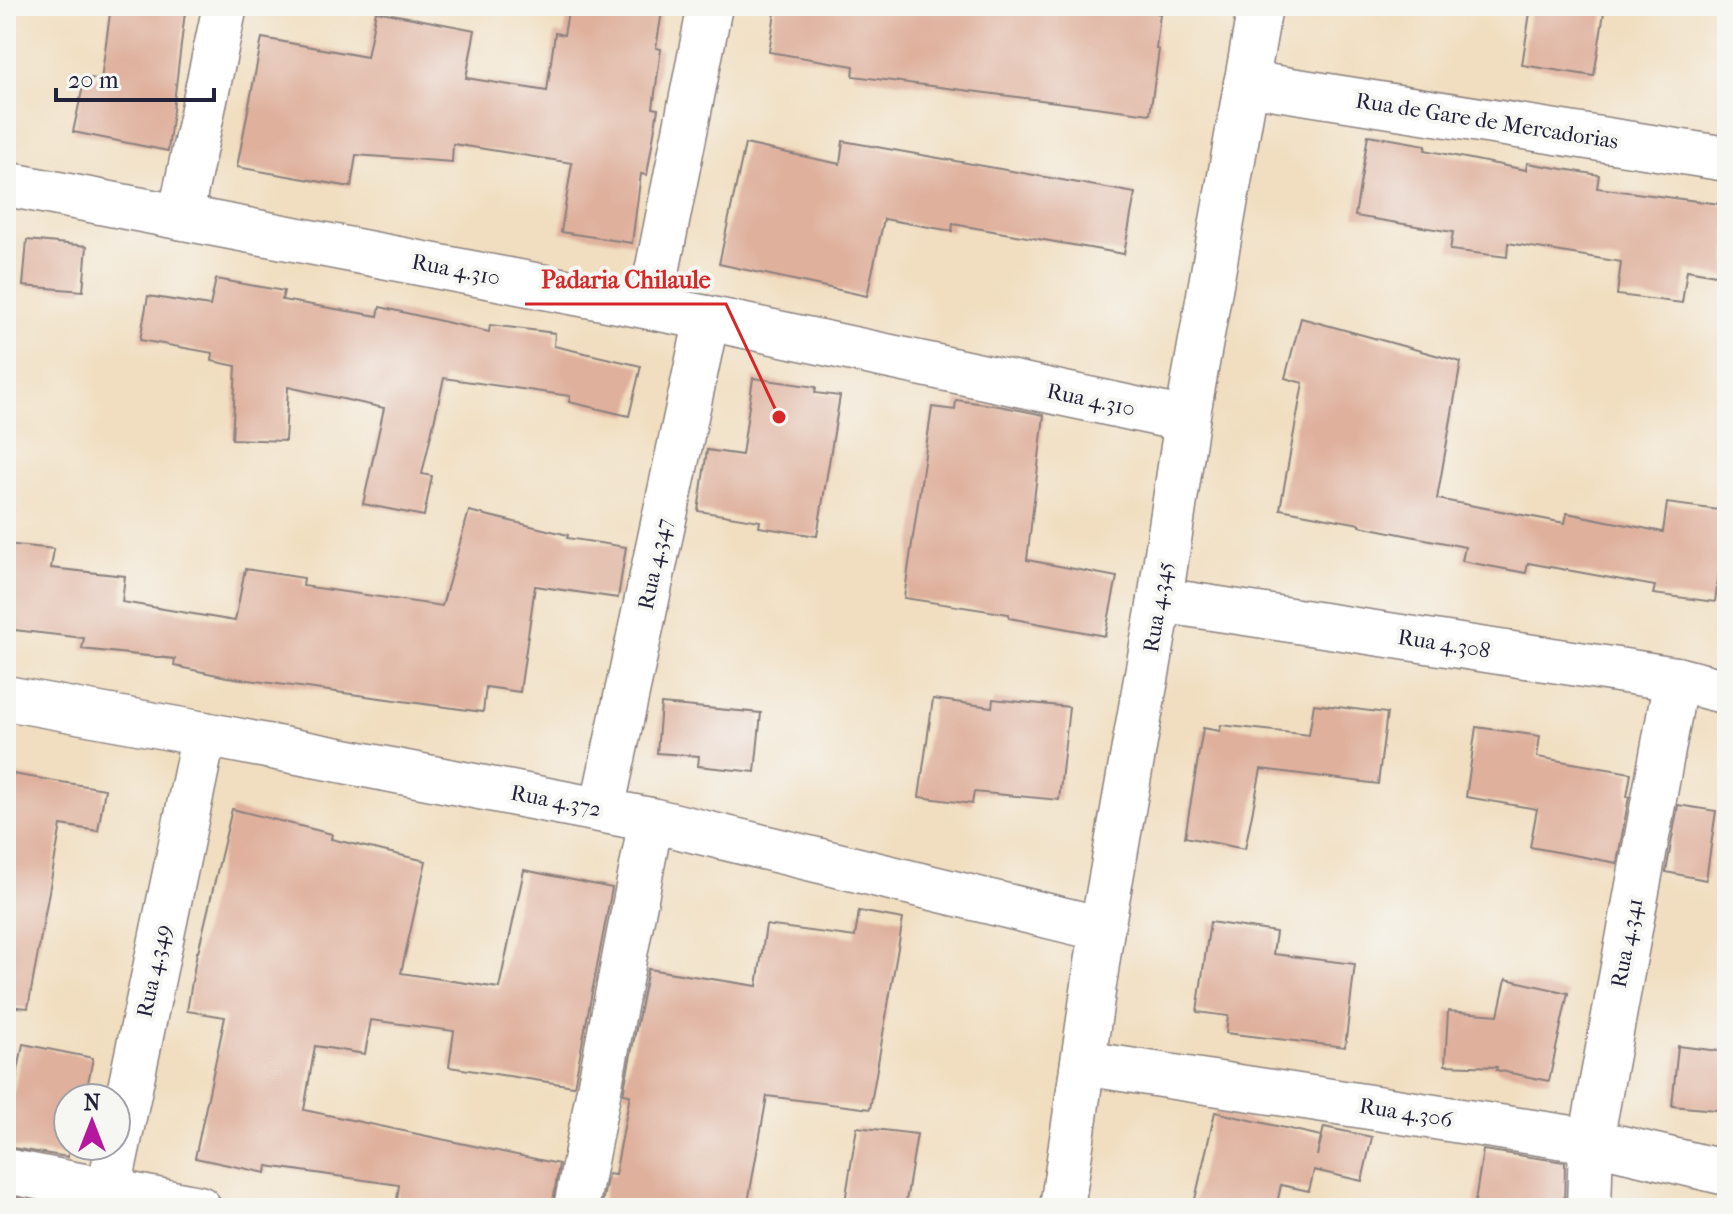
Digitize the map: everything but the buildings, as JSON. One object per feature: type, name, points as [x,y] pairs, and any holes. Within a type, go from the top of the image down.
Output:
[{"type":"street","points":[[180,217],[225,6]]},
{"type":"street","points":[[650,307],[710,6]]},
{"type":"street","name":"Rua 4.345","points":[[1062,1208],[1102,929],[1260,6]]},
{"type":"street","name":"Rua de Gare de Mercadorias","points":[[1246,83],[1727,159]]},
{"type":"street","name":"Rua 4.310","points":[[6,184],[707,318],[1187,420]]},
{"type":"street","name":"Rua 4.347","points":[[602,810],[707,318]]},
{"type":"street","name":"Rua 4.308","points":[[1160,600],[1676,679],[1727,692]]},
{"type":"street","name":"Rua 4.341","points":[[1589,1208],[1591,1141],[1676,679]]},
{"type":"street","name":"Rua 4.372","points":[[6,698],[651,820],[1102,929]]},
{"type":"street","name":"Rua 4.349","points":[[106,1199],[204,734]]},
{"type":"street","points":[[576,1208],[651,820]]},
{"type":"street","name":"Rua 4.306","points":[[1083,1063],[1591,1141],[1727,1173]]},
{"type":"street","points":[[6,1171],[106,1199],[199,1208]]},
{"type":"place","name":"Padaria Chilaule","points":[[779,417]]}]
